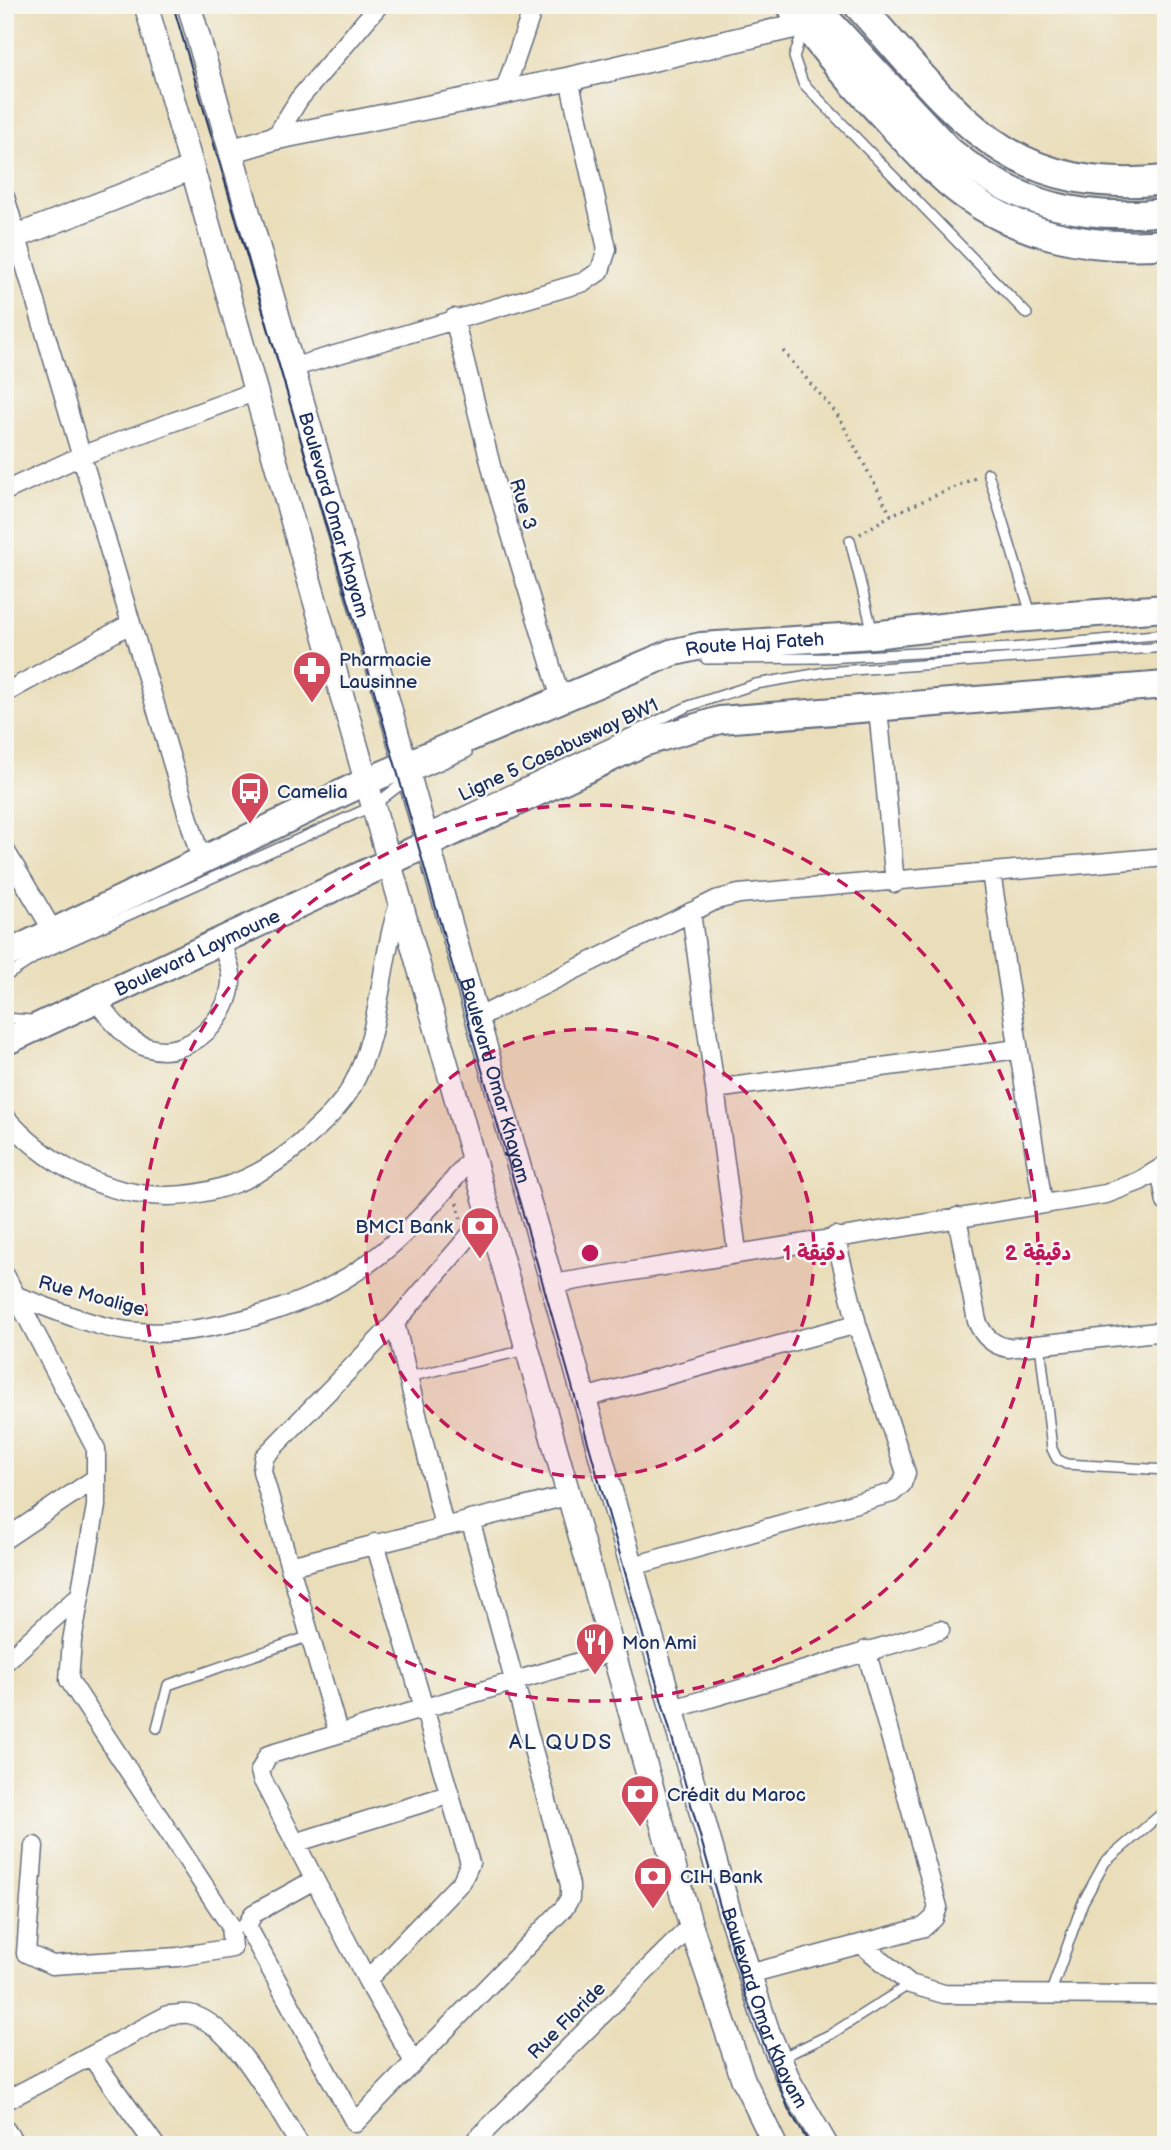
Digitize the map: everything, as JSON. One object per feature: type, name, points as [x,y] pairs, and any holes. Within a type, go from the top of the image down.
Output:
[{"type":"main road","points":[[833,5],[934,114],[985,158],[1034,184],[1075,197],[1102,200],[1166,198]]},
{"type":"main road","points":[[858,5],[961,118],[1009,155],[1048,173],[1090,180],[1130,184],[1166,180]]},
{"type":"main road","points":[[803,11],[973,170],[1006,189],[1074,211],[1103,216],[1166,212]]},
{"type":"main road","points":[[803,11],[824,52],[926,162],[953,185],[983,205],[1021,225],[1060,238],[1102,246],[1166,244]]},
{"type":"main road","name":"Route Haj Fateh","points":[[370,793],[406,772],[561,699],[671,653],[701,646],[873,635],[1166,608]]},
{"type":"main road","points":[[387,860],[425,839],[642,743],[720,720],[1166,685]]},
{"type":"main road","points":[[5,955],[201,860],[370,793]]},
{"type":"main road","name":"Boulevard Laymoune","points":[[5,1042],[221,943],[387,860]]},
{"type":"street","points":[[145,5],[370,793],[486,1215],[527,1349],[691,1926],[743,2079],[775,2145]]},
{"type":"street","name":"Boulevard Omar Khayam","points":[[189,5],[749,1974],[779,2059],[826,2145]]},
{"type":"street","points":[[275,138],[299,99],[379,5]]},
{"type":"street","points":[[505,90],[534,5]]},
{"type":"street","points":[[231,151],[275,138],[569,79],[803,11]]},
{"type":"street","points":[[291,368],[584,282],[600,271],[606,261],[607,249],[569,79]]},
{"type":"street","points":[[11,239],[192,168]]},
{"type":"street","points":[[5,197],[11,239],[83,455],[130,624],[201,860]]},
{"type":"street","name":"Rue 3","points":[[454,318],[495,482],[561,699]]},
{"type":"street","points":[[5,491],[83,455],[254,392]]},
{"type":"street","points":[[5,693],[130,624]]},
{"type":"street","points":[[878,709],[895,883]]},
{"type":"street","points":[[5,850],[53,931]]},
{"type":"street","points":[[479,1017],[716,900],[739,894],[895,883],[1166,857]]},
{"type":"street","points":[[991,873],[1043,1204]]},
{"type":"street","points":[[5,1117],[30,1144],[68,1170],[118,1190],[179,1198],[230,1185],[279,1162],[321,1125],[351,1088],[370,1038],[399,904]]},
{"type":"street","points":[[691,912],[737,1251]]},
{"type":"street","points":[[95,1000],[121,1030],[145,1047],[164,1050],[184,1046],[202,1036],[220,1017],[229,993],[231,974],[221,943]]},
{"type":"street","points":[[715,1089],[1018,1049]]},
{"type":"street","name":"Rue Moalige","points":[[19,1297],[136,1332],[201,1330],[273,1313],[335,1287],[380,1256],[422,1217],[472,1157]]},
{"type":"street","points":[[553,1284],[737,1251],[1106,1194],[1140,1181],[1163,1167],[1166,1202]]},
{"type":"street","points":[[338,1732],[262,1471],[264,1457],[395,1323],[466,1242],[486,1215]]},
{"type":"street","points":[[957,1217],[977,1321],[984,1334],[995,1344],[1008,1348],[1166,1331]]},
{"type":"street","points":[[633,1566],[892,1493],[902,1483],[905,1473],[857,1324],[835,1236]]},
{"type":"street","points":[[5,1275],[19,1297],[96,1450],[96,1506],[80,1595],[69,1680],[230,1925],[232,1948],[178,1957],[52,1965],[26,1953],[34,1846]]},
{"type":"street","points":[[395,1323],[444,1526]]},
{"type":"street","points":[[584,1398],[857,1324]]},
{"type":"street","points":[[5,1539],[96,1478]]},
{"type":"street","points":[[290,1566],[567,1496]]},
{"type":"street","points":[[314,1880],[253,1914],[247,1926],[355,2123],[564,1908],[570,1898],[570,1885],[470,1519]]},
{"type":"street","points":[[367,1980],[468,1872],[470,1863],[375,1544]]},
{"type":"street","points":[[5,1662],[80,1595]]},
{"type":"street","points":[[673,1709],[940,1630]]},
{"type":"street","points":[[749,1974],[924,1927],[934,1919],[938,1907],[866,1650]]},
{"type":"street","points":[[414,2062],[367,1980],[262,1779],[262,1762],[268,1755],[338,1732],[612,1652]]},
{"type":"street","points":[[295,1843],[448,1795]]},
{"type":"street","name":"Rue Floride","points":[[471,2145],[691,1926]]},
{"type":"street","points":[[861,1944],[910,1983],[944,1994],[1022,1996],[1051,1993],[1086,1997],[1166,1995]]},
{"type":"street","points":[[5,2101],[167,2015],[188,2013],[202,2019],[234,2045],[300,2145]]},
{"type":"street","points":[[91,2056],[155,2145]]},
{"type":"street","points":[[5,2130],[16,2145]]},
{"type":"lane","points":[[803,11],[794,57],[803,83],[1027,314]]},
{"type":"lane","points":[[988,473],[1032,619]]},
{"type":"lane","points":[[850,540],[873,635]]},
{"type":"lane","name":"Ligne 5 Casabusway BW1","points":[[539,721],[653,670],[693,660],[825,658],[1012,648],[1166,634]]},
{"type":"lane","name":"Ligne 5 Casabusway BW1","points":[[425,839],[689,706],[756,684],[826,672],[1166,648]]},
{"type":"lane","name":"Ligne 5 Casabusway BW1","points":[[406,772],[476,749]]},
{"type":"lane","points":[[5,977],[39,955],[370,793]]},
{"type":"lane","points":[[5,1018],[28,1021],[58,1012],[387,860]]},
{"type":"lane","points":[[1040,1344],[1052,1449],[1057,1458],[1066,1464],[1166,1470]]},
{"type":"lane","points":[[408,1377],[527,1349]]},
{"type":"lane","points":[[157,1728],[168,1685],[310,1636]]},
{"type":"lane","points":[[1051,1993],[1083,1902],[1105,1862],[1166,1810]]},
{"type":"lane","points":[[779,2059],[831,2034],[910,1983]]},
{"type":"path","points":[[783,351],[839,417],[891,515]]},
{"type":"path","points":[[850,540],[891,515],[988,473]]},
{"type":"path","points":[[453,1182],[466,1242]]},
{"type":"tram line","points":[[173,5],[356,627],[745,1994],[788,2108],[810,2145]]},
{"type":"place","name":"Pharmacie Lausinne","points":[[312,704]]},
{"type":"place","name":"Camelia","points":[[250,825]]},
{"type":"place","name":"BMCI Bank","points":[[480,1260]]},
{"type":"place","name":"Mon Ami","points":[[595,1676]]},
{"type":"place","name":"Crédit du Maroc","points":[[640,1828]]},
{"type":"place","name":"CIH Bank","points":[[653,1910]]},
{"type":"district","name":"AL QUDS","points":[[561,1742]]}]
